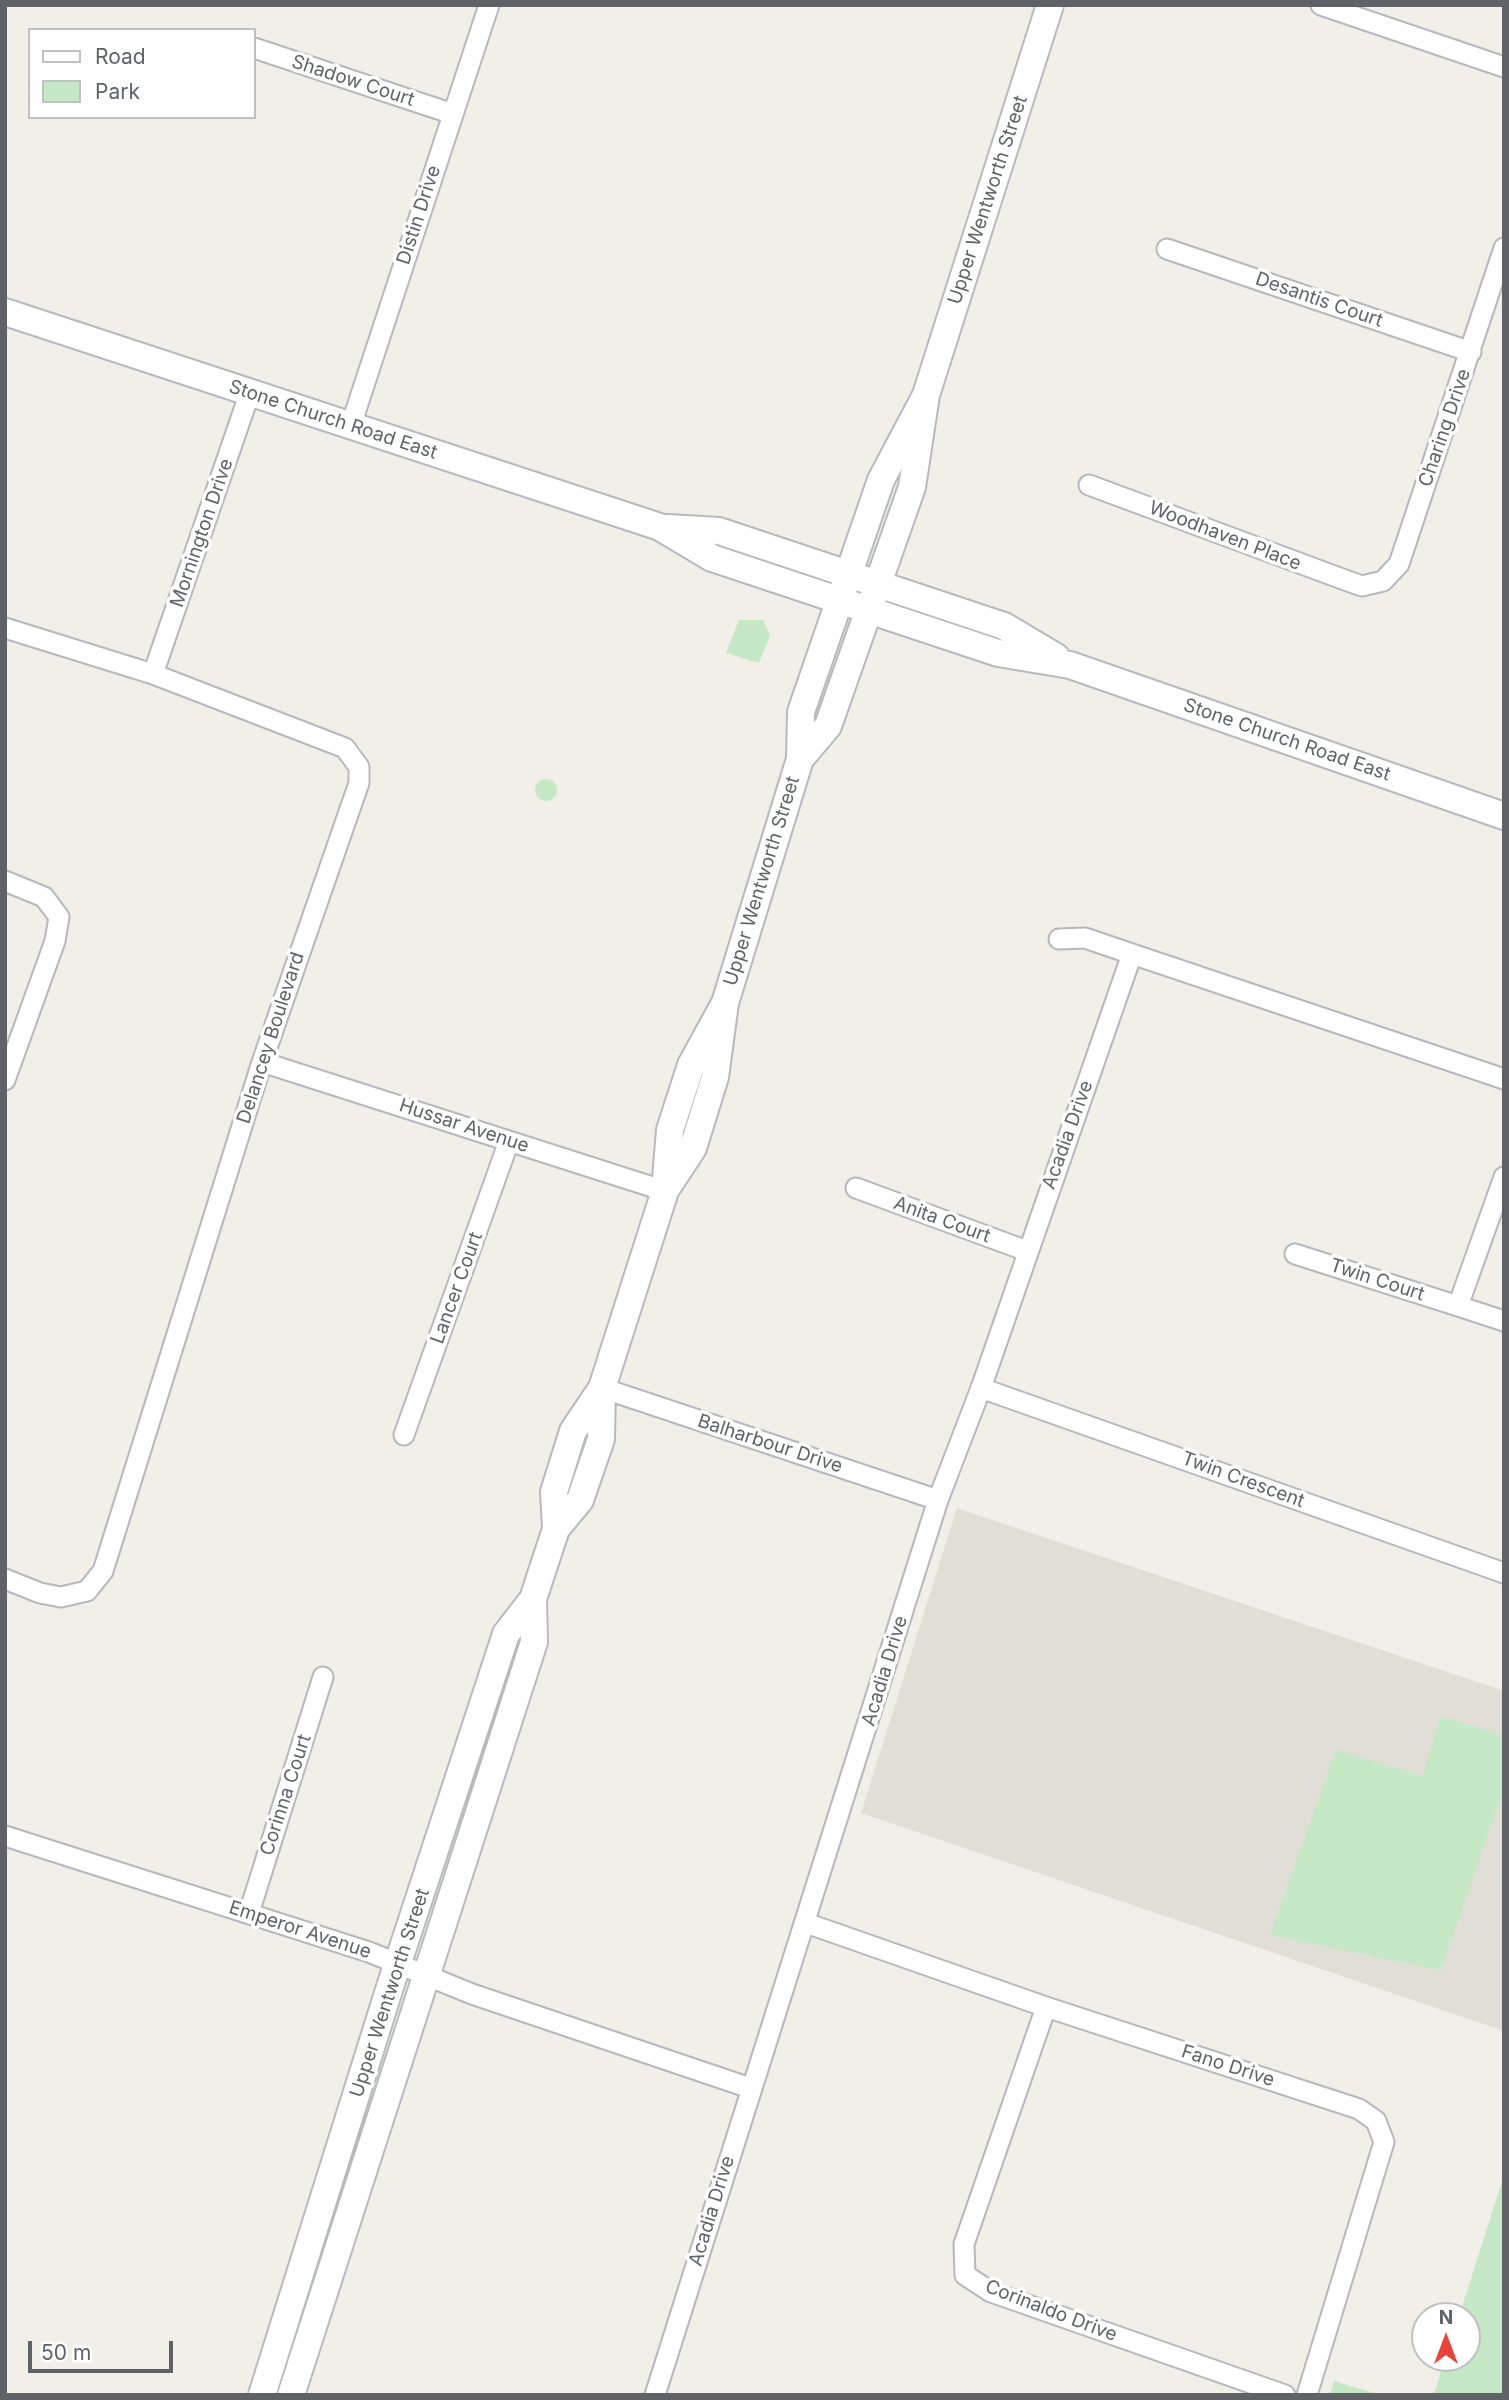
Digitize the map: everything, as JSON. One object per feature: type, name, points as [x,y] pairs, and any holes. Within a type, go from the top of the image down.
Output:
[{"type":"main road","name":"Upper Wentworth Street","points":[[800,760],[828,726],[912,487],[926,395],[1049,5]]},
{"type":"main road","name":"Stone Church Road East","points":[[5,312],[660,527],[712,558],[998,653],[1070,665],[1504,816]]},
{"type":"main road","name":"Upper Wentworth Street","points":[[262,2395],[506,1634],[533,1599],[556,1529],[580,1500],[601,1439],[602,1388],[665,1191],[692,1148],[715,1077],[725,1003],[800,760],[801,712],[881,480],[926,395]]},
{"type":"main road","name":"Stone Church Road East","points":[[660,527],[719,531],[1004,626],[1070,665]]},
{"type":"main road","name":"Upper Wentworth Street","points":[[292,2395],[534,1642],[533,1599]]},
{"type":"street","name":"Distin Drive","points":[[351,425],[489,5]]},
{"type":"street","points":[[1321,5],[1504,67]]},
{"type":"street","name":"Shadow Court","points":[[256,49],[453,114]]},
{"type":"street","name":"Desantis Court","points":[[1167,248],[1471,352]]},
{"type":"street","name":"Charing Drive","points":[[1362,586],[1383,581],[1399,564],[1504,248]]},
{"type":"street","name":"Mornington Drive","points":[[153,674],[250,392]]},
{"type":"street","name":"Woodhaven Place","points":[[1089,485],[1362,586]]},
{"type":"street","name":"Delancey Boulevard","points":[[5,628],[153,674],[345,748],[359,766],[359,783],[262,1062],[103,1571],[87,1591],[61,1597],[5,1579]]},
{"type":"street","points":[[5,881],[44,897],[59,917],[55,941],[5,1080]]},
{"type":"street","points":[[1059,939],[1085,938],[1504,1079]]},
{"type":"street","name":"Acadia Drive","points":[[655,2395],[938,1500],[981,1388],[1132,954]]},
{"type":"street","name":"Hussar Avenue","points":[[262,1062],[665,1191]]},
{"type":"street","name":"Lancer Court","points":[[404,1435],[509,1141]]},
{"type":"street","points":[[1504,1177],[1458,1306],[1504,1321]]},
{"type":"street","name":"Anita Court","points":[[856,1188],[1027,1251]]},
{"type":"street","name":"Twin Court","points":[[1295,1254],[1458,1306]]},
{"type":"street","name":"Balharbour Drive","points":[[602,1388],[938,1500]]},
{"type":"street","name":"Twin Crescent","points":[[981,1388],[1504,1573]]},
{"type":"street","name":"Corinna Court","points":[[249,1913],[324,1677]]},
{"type":"street","name":"Emperor Avenue","points":[[5,1836],[249,1913],[398,1964],[472,1994],[750,2088]]},
{"type":"street","name":"Fano Drive","points":[[806,1923],[1046,2007],[1359,2109],[1376,2121],[1384,2143],[1307,2395]]},
{"type":"street","name":"Corinaldo Drive","points":[[1046,2007],[964,2244],[965,2275],[991,2292],[1285,2395]]},
{"type":"shaded area","points":[[957,1508],[1504,1691],[1504,2031],[861,1813]]},
{"type":"green space","points":[[739,620],[763,620],[770,635],[759,663],[726,653]]},
{"type":"green space","points":[[546,779],[554,782],[557,790],[554,798],[546,801],[538,798],[535,790],[538,782]]},
{"type":"green space","points":[[1441,1716],[1504,1736],[1504,1788],[1441,1970],[1270,1935],[1336,1750],[1422,1776]]},
{"type":"green space","points":[[1504,2175],[1504,2395],[1434,2395],[1441,2372],[1481,2372],[1481,2302],[1463,2302]]},
{"type":"green space","points":[[1334,2381],[1381,2395],[1330,2395]]}]
